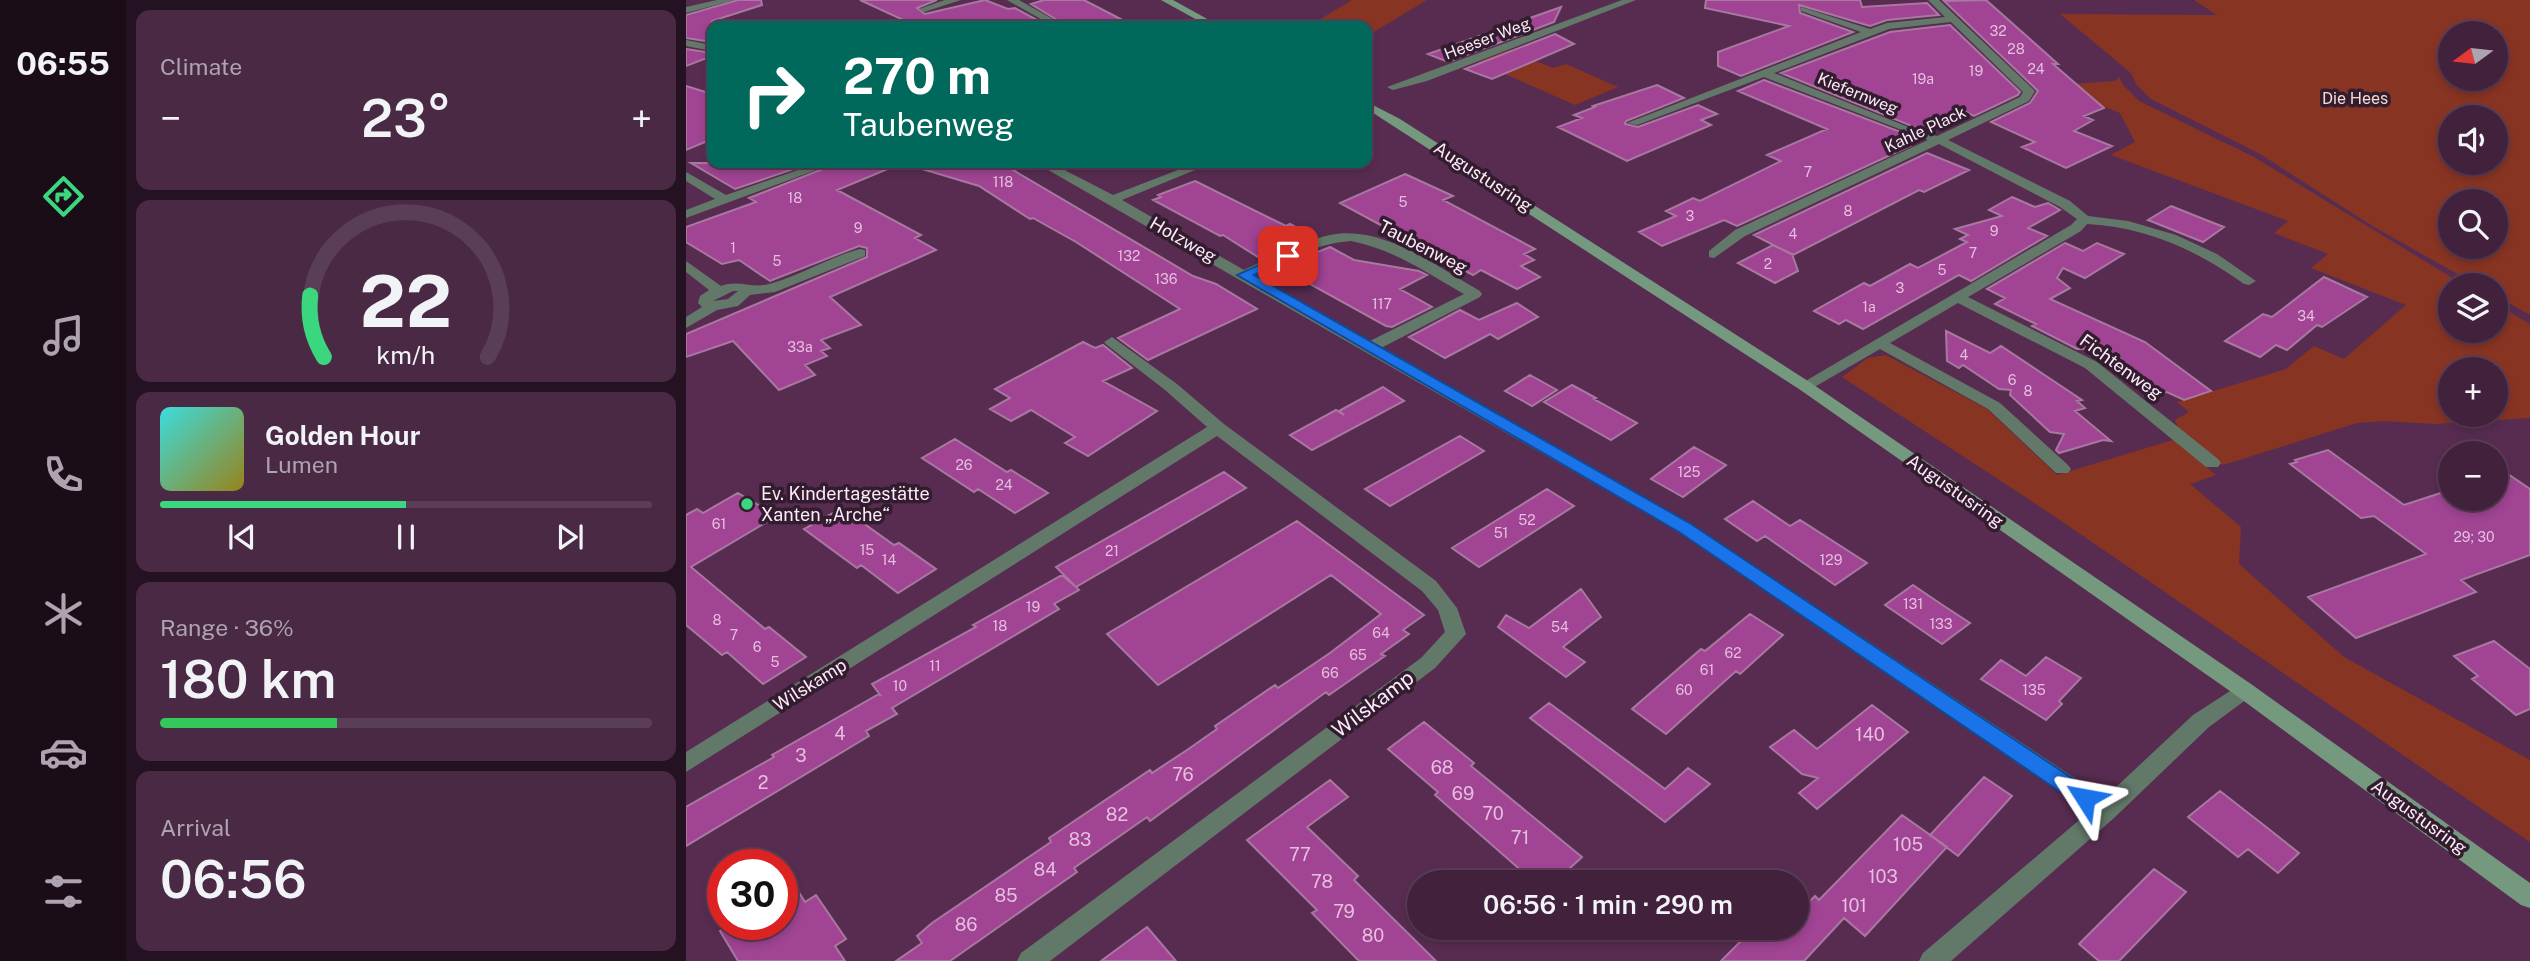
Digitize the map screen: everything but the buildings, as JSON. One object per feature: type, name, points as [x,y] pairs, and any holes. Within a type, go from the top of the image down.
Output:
[{"type":"main road","points":[[1166,0],[1206,21]]},
{"type":"main road","name":"Augustusring","points":[[1372,108],[1805,386],[2244,690],[2530,897]]},
{"type":"street","points":[[686,10],[730,0]]},
{"type":"street","points":[[924,9],[956,0]]},
{"type":"street","points":[[1012,0],[1050,21]]},
{"type":"street","name":"Heeser Weg","points":[[1393,87],[1423,79],[1631,0]]},
{"type":"street","name":"Kahle Plack","points":[[1714,254],[1740,233],[2025,99],[2029,91],[1933,0]]},
{"type":"street","points":[[1804,9],[1869,32]]},
{"type":"street","name":"Kiefernweg","points":[[1633,123],[1869,32],[1905,22],[1953,19]]},
{"type":"street","points":[[686,43],[707,47]]},
{"type":"street","name":"Kiefernweg","points":[[1765,73],[1914,133],[1940,140]]},
{"type":"street","points":[[1940,140],[2065,204],[2084,220]]},
{"type":"street","points":[[686,214],[815,168]]},
{"type":"street","name":"Holzweg","points":[[1051,168],[1371,347],[1685,528],[2106,811]]},
{"type":"street","points":[[1112,200],[1193,168]]},
{"type":"street","points":[[686,176],[725,200]]},
{"type":"street","points":[[1805,386],[1959,298],[2076,228],[2084,220],[2130,223],[2221,259],[2249,281]]},
{"type":"street","name":"Taubenweg","points":[[1244,275],[1331,238],[1355,236],[1378,242],[1475,295],[1371,347]]},
{"type":"street","points":[[686,324],[713,306],[735,301],[747,291],[770,289],[860,253]]},
{"type":"street","points":[[686,265],[718,290]]},
{"type":"street","points":[[713,306],[705,303],[707,296],[718,290],[742,287],[747,291]]},
{"type":"street","name":"Fichtenweg","points":[[1959,298],[2091,365],[2212,463]]},
{"type":"street","name":"Wilskamp","points":[[1030,961],[1428,663],[1456,634],[1447,608],[1429,586],[1218,428],[1171,387],[1112,342]]},
{"type":"street","points":[[1880,343],[1994,406],[2062,469]]},
{"type":"street","name":"Wilskamp","points":[[686,763],[1218,428]]},
{"type":"street","points":[[1932,961],[2106,811],[2201,721],[2244,690]]},
{"type":"green space","points":[[1352,0],[1427,0],[1372,33],[1372,21],[1317,21]]},
{"type":"green space","name":"Die Hees","points":[[2194,0],[2530,0],[2530,315],[2508,303],[2508,273],[2456,273],[2374,227],[2260,154],[2151,99],[2136,84],[2131,73],[2060,14],[2217,15]]},
{"type":"green space","points":[[1509,50],[1553,68],[1566,64],[1618,87],[1575,105],[1478,62]]},
{"type":"green space","points":[[2119,77],[2139,101],[2254,157],[2444,273],[2438,273],[2438,343],[2508,343],[2508,311],[2530,324],[2530,418],[2508,419],[2508,357],[2438,357],[2438,424],[2384,421],[2357,423],[2223,465],[2180,432],[2175,420],[2189,412],[2177,402],[2286,369],[2314,346],[2344,359],[2406,305],[2311,268],[2328,254],[2274,233],[2288,221],[2111,155],[2135,142],[2120,113],[2077,96],[2045,98],[2033,87],[2115,81]]},
{"type":"green space","points":[[1886,355],[1987,409],[2057,475],[2173,440],[2216,475],[2190,484],[2241,527],[2239,564],[2344,657],[2530,760],[2530,842],[2051,514],[1842,377],[1868,358]]},
{"type":"place","name":"Ev. Kindertagestätte Xanten „Arche“","points":[[747,504]]},
{"type":"route","points":[[1288,256],[1244,275],[1685,528],[2085,798]]}]
